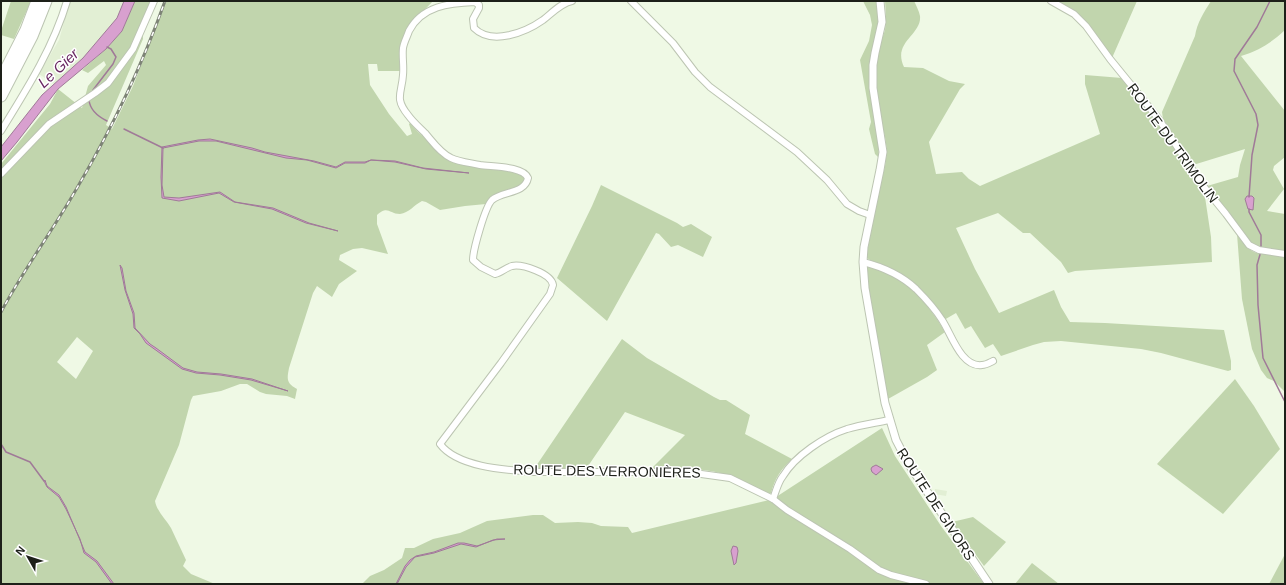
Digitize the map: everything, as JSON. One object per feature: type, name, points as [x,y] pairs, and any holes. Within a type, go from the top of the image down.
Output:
[{"type":"highway","points":[[1,79],[23,36],[37,1]]},
{"type":"highway","points":[[1,96],[32,36],[46,1]]},
{"type":"street","points":[[1,131],[52,44],[61,23],[67,1]]},
{"type":"street","points":[[1,174],[49,124],[95,94],[108,83],[133,49],[154,1]]},
{"type":"street","name":"ROUTE DES VERRONIÈRES","points":[[572,1],[561,6],[531,28],[510,35],[497,37],[481,34],[474,28],[473,19],[479,8],[479,5],[475,2],[442,6],[428,11],[417,20],[412,26],[403,47],[403,75],[399,97],[407,115],[445,154],[452,158],[481,165],[517,170],[525,174],[528,178],[524,186],[495,198],[491,202],[487,209],[480,231],[473,260],[494,274],[499,273],[509,267],[525,266],[550,278],[553,285],[550,294],[440,444],[446,451],[455,456],[473,463],[490,467],[536,472],[687,472],[730,478],[773,498]]},
{"type":"street","points":[[631,1],[673,43],[695,72],[710,87],[797,152],[827,180],[847,204],[870,215]]},
{"type":"street","name":"ROUTE DE GIVORS","points":[[880,1],[882,22],[875,53],[873,88],[883,146],[880,170],[864,247],[863,262],[865,288],[884,396],[889,420],[896,440],[908,464],[989,584]]},
{"type":"street","name":"ROUTE DU TRIMOLIN","points":[[1051,1],[1074,14],[1086,26],[1110,59],[1158,118],[1204,187],[1249,245],[1259,250],[1285,254]]},
{"type":"street","points":[[863,262],[894,273],[916,289],[942,319],[960,354],[978,365],[984,365],[993,361]]},
{"type":"street","points":[[889,420],[848,429],[831,435],[816,445],[792,464],[782,476],[773,498],[786,510],[850,549],[879,570],[891,575],[926,584]]},
{"type":"shaded area","points":[[11,1],[31,1],[14,39],[1,35]]},
{"type":"shaded area","points":[[70,1],[124,1],[117,18],[83,58],[54,84],[39,74],[59,40]]},
{"type":"shaded area","points":[[124,1],[135,1],[122,31],[106,49],[58,89],[1,161],[1,147],[42,95],[83,58],[117,18]]},
{"type":"shaded area","points":[[135,1],[152,1],[142,22],[143,39],[106,125],[112,129],[133,86],[166,1],[433,1],[413,22],[404,36],[403,71],[378,71],[377,64],[368,64],[370,85],[389,114],[407,136],[412,134],[410,123],[432,144],[465,165],[517,172],[523,175],[525,179],[520,185],[496,195],[486,204],[440,210],[422,201],[409,211],[400,214],[386,210],[377,215],[377,224],[388,254],[362,248],[353,249],[340,255],[339,260],[357,271],[339,284],[332,297],[317,286],[313,293],[288,372],[289,383],[297,389],[295,399],[287,396],[266,394],[247,384],[240,384],[221,391],[193,396],[179,445],[155,501],[160,512],[171,528],[186,560],[183,566],[191,574],[215,584],[1,584],[1,164],[50,104],[58,89],[82,108],[88,86],[106,65],[104,61],[88,73],[82,70],[106,49],[122,31]],"holes":[[[77,337],[93,351],[76,379],[57,362]]]},
{"type":"shaded area","points":[[863,1],[877,1],[879,18],[870,81],[879,158],[875,154],[869,129],[871,122],[860,60],[869,41],[872,25],[870,15]]},
{"type":"shaded area","points":[[885,1],[914,1],[920,14],[917,28],[904,45],[902,51],[901,58],[904,67],[923,68],[949,81],[965,84],[960,89],[929,142],[936,174],[962,172],[969,179],[980,186],[1100,134],[1085,84],[1085,75],[1122,78],[1149,110],[1182,157],[1205,197],[1211,237],[1212,262],[1075,271],[1068,273],[1061,262],[1030,233],[1023,233],[998,213],[956,228],[975,269],[999,313],[1054,290],[1061,307],[1070,322],[1224,330],[1231,361],[1231,370],[1228,371],[1141,349],[1061,341],[1044,342],[1001,356],[993,344],[985,348],[971,326],[965,329],[956,313],[944,320],[905,276],[867,258],[873,218],[887,151],[877,104],[876,80],[877,54],[885,30]]},
{"type":"shaded area","points":[[1056,1],[1137,1],[1112,58],[1088,25],[1066,6]]},
{"type":"shaded area","points":[[1211,1],[1285,1],[1285,30],[1265,46],[1241,56],[1285,111],[1285,157],[1274,166],[1273,170],[1284,189],[1267,211],[1285,214],[1285,251],[1263,249],[1251,243],[1207,186],[1238,177],[1245,149],[1193,165],[1163,119],[1162,112],[1195,36],[1199,22]]},
{"type":"shaded area","points":[[210,139],[265,152],[314,161],[336,167],[345,162],[365,162],[371,160],[365,163],[345,163],[336,168],[307,160],[286,158],[216,141],[199,141],[163,148],[162,185],[164,197],[179,198],[220,192],[235,202],[273,208],[309,223],[338,231],[306,223],[272,209],[234,202],[219,193],[179,201],[162,198],[161,177],[162,147]]},
{"type":"shaded area","points":[[371,160],[395,161],[423,168],[469,173],[426,169],[395,162]]},
{"type":"shaded area","points":[[601,185],[683,227],[691,224],[712,237],[703,257],[678,245],[671,247],[659,234],[656,233],[607,321],[557,278]]},
{"type":"shaded area","points":[[1247,196],[1252,196],[1254,198],[1253,210],[1248,209],[1245,199]]},
{"type":"shaded area","points":[[1237,234],[1253,252],[1285,256],[1285,392],[1274,381],[1267,378],[1261,370],[1252,349],[1242,299]]},
{"type":"shaded area","points":[[120,265],[122,268],[126,291],[134,313],[135,328],[150,344],[183,368],[197,372],[252,379],[288,391],[251,380],[196,373],[182,369],[146,343],[134,328],[133,314],[125,290]]},
{"type":"shaded area","points":[[868,267],[880,269],[891,274],[913,290],[931,311],[945,332],[927,345],[937,370],[888,399],[872,313],[867,278]]},
{"type":"shaded area","points":[[622,339],[647,358],[714,397],[720,400],[726,400],[750,415],[745,434],[792,459],[779,474],[771,493],[730,476],[706,470],[650,470],[685,435],[625,412],[586,469],[534,469]]},
{"type":"shaded area","points":[[1235,379],[1254,406],[1280,449],[1223,514],[1157,464]]},
{"type":"shaded area","points":[[882,428],[895,456],[941,526],[984,584],[362,584],[370,576],[384,570],[402,558],[405,548],[414,548],[433,539],[460,533],[487,521],[543,515],[555,523],[578,522],[592,523],[601,526],[628,527],[632,533],[773,499]]},
{"type":"shaded area","points":[[876,465],[883,469],[876,475],[871,469]]},
{"type":"shaded area","points":[[45,480],[47,486],[59,495],[75,528],[59,497],[47,487],[44,481]]},
{"type":"shaded area","points":[[935,489],[947,491],[946,496],[934,494]]},
{"type":"shaded area","points":[[973,517],[1006,542],[984,566],[952,522]]},
{"type":"shaded area","points":[[81,543],[85,552],[97,561],[114,584],[112,584],[96,562],[84,553]]},
{"type":"shaded area","points":[[458,543],[477,546],[487,543],[476,547],[461,544],[434,553],[415,557],[406,567],[396,584],[405,566],[416,556],[434,552]]},
{"type":"shaded area","points":[[733,546],[737,547],[738,551],[736,563],[734,565],[731,551]]},
{"type":"shaded area","points":[[1285,554],[1285,584],[1269,584]]},
{"type":"shaded area","points":[[1032,563],[1059,584],[1015,584]]},
{"type":"waterway","points":[[1249,197],[1252,155],[1258,125],[1256,114],[1234,71],[1235,59],[1257,27],[1270,1]]},
{"type":"waterway","points":[[93,90],[113,64],[116,57],[111,49],[107,47]]},
{"type":"waterway","points":[[89,100],[95,113],[107,121]]},
{"type":"waterway","points":[[124,129],[163,148]]},
{"type":"waterway","points":[[1249,209],[1249,212],[1261,235],[1261,248]]},
{"type":"waterway","points":[[1261,251],[1257,265],[1258,305],[1263,358],[1285,402]]},
{"type":"waterway","points":[[1,444],[6,452],[30,462],[44,481]]},
{"type":"railway","points":[[1,312],[19,280],[68,204],[102,143],[126,96],[165,1]]},
{"type":"water label","name":"Le Gier","points":[[58,68]]}]
